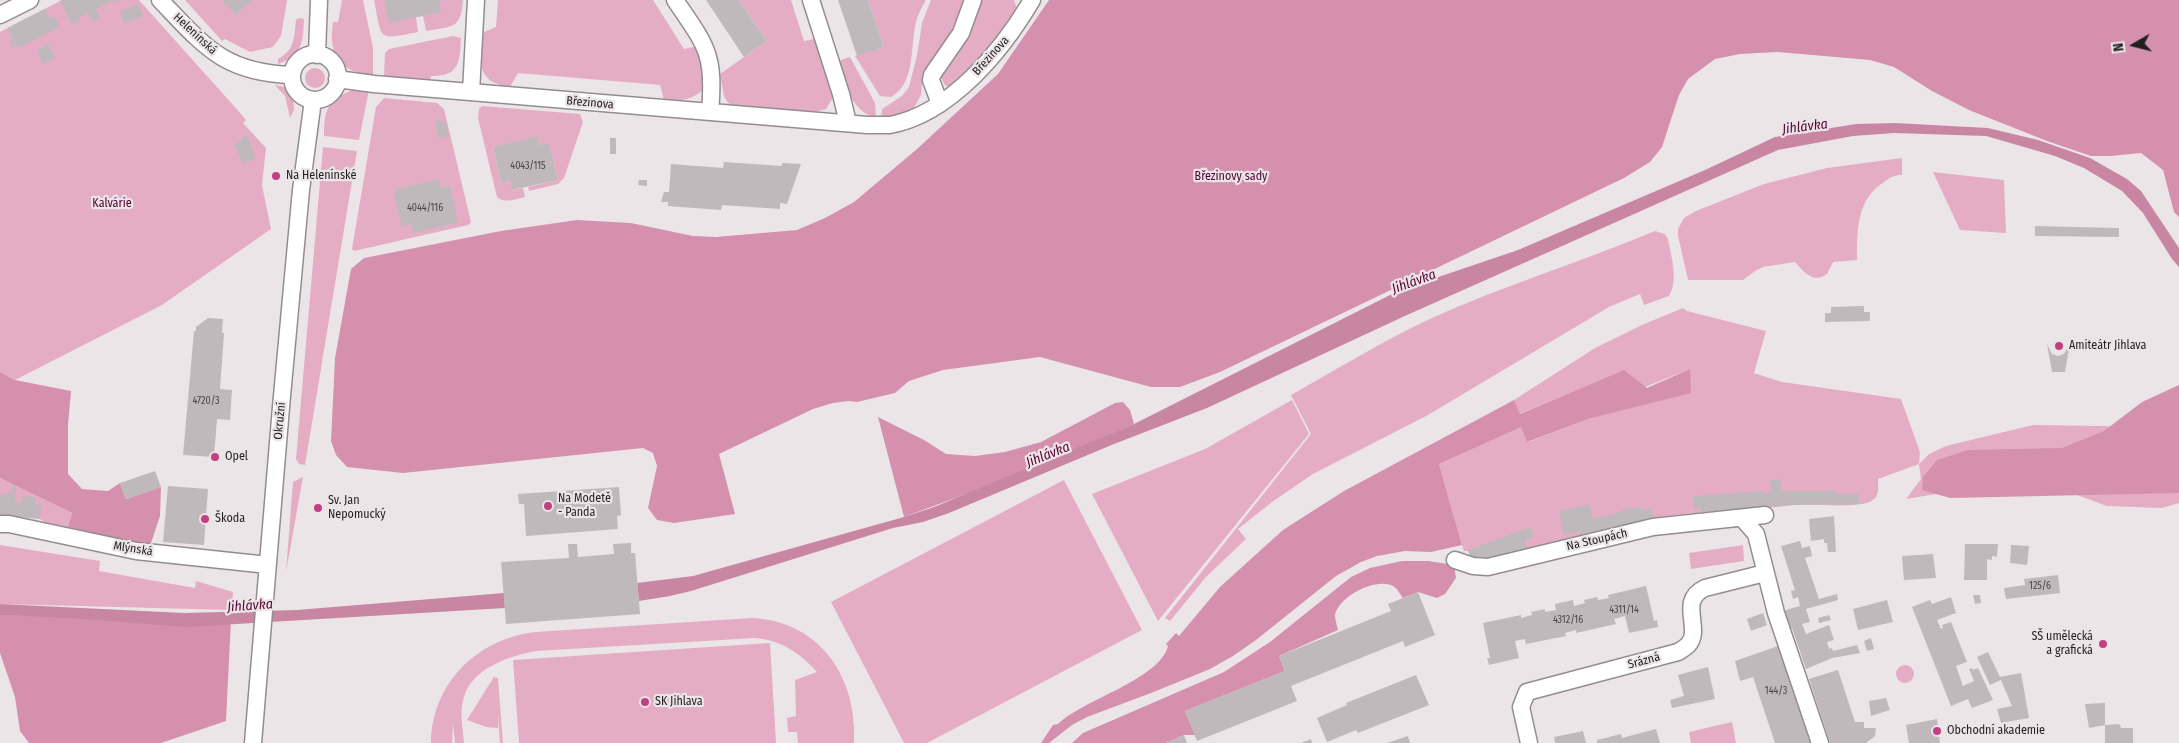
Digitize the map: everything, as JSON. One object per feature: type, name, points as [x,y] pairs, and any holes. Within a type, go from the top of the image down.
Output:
[{"type":"street","points":[[0,15],[30,0]]},
{"type":"street","name":"Helenínská","points":[[160,0],[202,44],[220,58],[248,70],[292,75]]},
{"type":"street","points":[[317,54],[319,0]]},
{"type":"street","points":[[470,92],[476,0]]},
{"type":"street","points":[[675,0],[704,42],[709,56],[713,82],[710,112]]},
{"type":"street","points":[[811,0],[842,94],[848,123]]},
{"type":"street","points":[[940,104],[931,80],[932,75],[961,33],[973,0]]},
{"type":"street","name":"Březinova","points":[[338,79],[470,92],[890,125],[911,120],[940,104],[965,84],[1018,25],[1032,0]]},
{"type":"street","points":[[317,54],[332,62],[338,79],[334,90],[329,95],[313,100],[307,99],[298,92],[294,87],[292,75],[293,69],[300,60],[317,54]]},
{"type":"street","name":"Okružní","points":[[253,743],[301,190],[313,100]]},
{"type":"street","name":"Na Stoupách","points":[[1455,560],[1473,566],[1488,567],[1653,527],[1682,522],[1742,518],[1756,534],[1779,622],[1820,743]]},
{"type":"street","name":"Mlýnská","points":[[0,524],[9,524],[136,551],[268,564]]},
{"type":"street","name":"Srázná","points":[[1529,743],[1522,707],[1527,692],[1678,652],[1689,644],[1692,636],[1691,603],[1696,592],[1765,573]]},
{"type":"green space","name":"Kalvárie","points":[[62,0],[139,0],[242,115],[246,120],[243,123],[266,148],[262,185],[271,229],[162,305],[15,380],[0,372],[0,32]]},
{"type":"green space","points":[[185,0],[287,0],[281,36],[273,47],[250,52],[225,39],[222,41]]},
{"type":"green space","points":[[342,0],[363,0],[373,48],[373,76],[361,74],[344,66],[334,53],[332,44],[333,22],[338,22]]},
{"type":"green space","points":[[374,0],[463,0],[460,17],[454,25],[426,31],[423,16],[416,17],[418,32],[388,36],[380,30]]},
{"type":"green space","points":[[498,0],[653,0],[684,49],[698,46],[702,48],[705,87],[691,98],[664,100],[660,85],[518,73],[510,87],[499,84],[485,75],[481,61],[482,33],[496,27]]},
{"type":"green space","points":[[739,0],[791,0],[804,41],[819,38],[834,96],[826,109],[815,112],[736,106],[728,103],[724,96],[720,74],[767,41]]},
{"type":"green space","points":[[868,0],[926,0],[916,22],[911,63],[905,83],[891,97],[880,96],[855,56],[884,47]]},
{"type":"green space","points":[[931,0],[966,0],[953,32],[923,72],[921,95],[912,111],[881,119],[882,109],[902,96],[909,87],[922,23]]},
{"type":"green space","points":[[980,0],[1014,0],[1017,9],[1010,24],[956,84],[949,87],[945,85],[940,76]]},
{"type":"green space","name":"Březinovy sady","points":[[1049,0],[2179,0],[2179,217],[2174,212],[2163,170],[2141,153],[2091,156],[2047,141],[1969,110],[1932,91],[1894,67],[1870,60],[1778,52],[1740,54],[1715,59],[1688,79],[1679,95],[1662,147],[1650,162],[1624,178],[1220,372],[1180,387],[1151,387],[1040,357],[943,370],[909,381],[895,393],[857,402],[833,403],[813,409],[719,454],[735,514],[674,523],[657,520],[648,508],[657,466],[653,453],[643,448],[403,473],[347,467],[336,455],[331,441],[335,358],[351,269],[364,258],[501,231],[577,220],[631,223],[693,236],[716,237],[797,230],[825,218],[854,202],[917,149],[998,74]]},
{"type":"green space","points":[[299,18],[304,19],[300,47],[292,56],[278,64],[278,59],[288,52],[291,47],[296,20]]},
{"type":"green space","points":[[453,36],[461,38],[460,54],[453,71],[440,76],[431,76],[430,80],[384,77],[385,53],[389,49]]},
{"type":"green space","points":[[850,57],[875,103],[876,118],[861,110],[847,90],[839,66],[841,60]]},
{"type":"green space","points":[[315,68],[322,71],[325,78],[322,85],[315,88],[308,85],[305,78],[308,71]]},
{"type":"green space","points":[[275,85],[284,87],[293,96],[294,110],[290,118],[285,96]]},
{"type":"green space","points":[[354,90],[369,90],[359,140],[324,136],[325,119],[329,106],[338,97]]},
{"type":"green space","points":[[384,98],[437,103],[444,109],[471,222],[468,225],[354,251],[352,249],[376,107]]},
{"type":"green space","points":[[482,106],[580,114],[583,122],[564,178],[558,184],[529,191],[528,187],[558,180],[549,144],[540,145],[538,137],[493,147],[501,183],[510,181],[513,190],[523,188],[525,197],[507,201],[497,197],[478,118],[479,109]]},
{"type":"green space","points":[[323,147],[357,151],[305,465],[299,464],[296,459]]},
{"type":"green space","points":[[1902,158],[1902,175],[1891,178],[1875,189],[1863,207],[1858,227],[1857,260],[1833,262],[1827,274],[1817,278],[1809,276],[1795,262],[1763,267],[1743,280],[1688,280],[1678,229],[1684,218],[1696,211],[1764,184],[1827,168]]},
{"type":"green space","points":[[1933,172],[2004,180],[2006,233],[1960,230]]},
{"type":"green space","points":[[1655,231],[1665,234],[1668,239],[1674,275],[1672,290],[1669,296],[1644,305],[1640,294],[1609,307],[1428,415],[1313,474],[1272,502],[1238,529],[1246,539],[1206,577],[1170,621],[1165,618],[1311,434],[1291,395],[1432,318]]},
{"type":"green space","points":[[1683,308],[1687,311],[1766,331],[1754,373],[1782,382],[1901,399],[1920,452],[1919,464],[1878,479],[1877,496],[1867,503],[1794,505],[1671,515],[1618,526],[1513,556],[1512,551],[1483,562],[1473,562],[1468,551],[1464,551],[1439,464],[1521,426],[1528,442],[1591,418],[1690,369],[1645,387],[1623,371],[1519,414],[1514,400],[1595,348]]},
{"type":"green space","points":[[1690,369],[1691,393],[1591,418],[1527,442],[1521,427],[1439,464],[1462,545],[1431,552],[1405,551],[1377,556],[1361,562],[1336,576],[1233,656],[1210,669],[1087,717],[1072,725],[1049,743],[1041,743],[1053,725],[1058,724],[1085,706],[1151,669],[1162,658],[1168,646],[1166,644],[1176,633],[1179,636],[1220,587],[1283,530],[1344,491],[1514,400],[1520,414],[1624,370],[1647,388]]},
{"type":"green space","points":[[0,372],[15,380],[71,391],[68,425],[68,474],[82,489],[108,491],[120,483],[126,499],[161,487],[160,516],[150,546],[68,527],[72,513],[0,478]]},
{"type":"green space","points":[[2179,385],[2179,493],[1950,498],[1922,490],[1923,477],[1937,460],[1968,450],[2062,448],[2104,431],[2142,402]]},
{"type":"green space","points":[[1292,400],[1309,434],[1158,621],[1092,494],[1205,449]]},
{"type":"green space","points":[[1123,402],[1130,410],[1134,424],[993,484],[904,517],[878,417],[924,440],[946,454],[975,456],[1005,452],[1041,442],[1115,403]]},
{"type":"green space","points":[[2033,425],[2105,426],[2179,433],[2179,503],[2162,508],[2107,506],[2069,492],[1936,494],[1906,499],[1921,479],[1919,464],[1929,454],[1946,446]]},
{"type":"green space","points":[[303,477],[286,572],[293,482]]},
{"type":"green space","points":[[0,478],[72,513],[68,527],[46,523],[40,519],[0,515]]},
{"type":"green space","points":[[1064,480],[1142,630],[927,743],[904,743],[831,602]]},
{"type":"green space","points":[[0,545],[100,561],[99,571],[195,588],[196,581],[233,592],[232,610],[0,604]]},
{"type":"green space","points":[[1743,545],[1744,561],[1691,569],[1689,553]]},
{"type":"green space","points":[[1402,561],[1428,561],[1454,565],[1456,578],[1445,594],[1437,598],[1418,592],[1403,598],[1393,586],[1386,584],[1368,586],[1359,590],[1343,601],[1338,608],[1335,615],[1338,630],[1279,656],[1285,671],[1185,711],[1195,735],[1184,735],[1166,743],[1072,743],[1083,733],[1224,672],[1270,642],[1351,577],[1370,568]]},
{"type":"green space","points":[[0,615],[231,620],[226,721],[161,743],[29,743],[20,731],[15,697],[0,653]]},
{"type":"green space","points":[[752,618],[776,622],[797,630],[815,642],[830,657],[841,676],[849,696],[854,719],[854,743],[798,743],[797,732],[788,732],[787,718],[796,716],[795,680],[817,672],[797,653],[773,641],[755,638],[536,651],[515,656],[483,671],[468,687],[462,708],[464,743],[455,743],[453,724],[452,743],[431,743],[433,721],[449,683],[477,654],[494,644],[514,636],[535,632]]},
{"type":"green space","name":"SK Jihlava","points":[[770,643],[776,743],[519,743],[513,660]]},
{"type":"green space","points":[[1901,665],[1909,665],[1914,670],[1912,681],[1901,683],[1896,678],[1896,670]]},
{"type":"green space","points":[[495,675],[495,678],[498,678],[503,743],[500,743],[498,716],[498,728],[486,727],[467,720]]},
{"type":"green space","points":[[1732,722],[1736,743],[1691,743],[1689,732]]},
{"type":"shaded area","points":[[1895,123],[1988,128],[2038,140],[2090,158],[2127,179],[2141,191],[2179,248],[2179,267],[2143,213],[2122,191],[2084,168],[2055,156],[1986,136],[1894,133],[1853,136],[1778,150],[1407,315],[1207,408],[1114,444],[949,513],[923,522],[893,528],[691,591],[639,601],[637,583],[693,576],[934,507],[1134,424],[1400,290],[1518,250],[1705,170],[1775,137],[1856,124]]},
{"type":"shaded area","points":[[504,593],[505,608],[186,627],[0,615],[0,604],[184,613],[297,610]]},
{"type":"building","points":[[113,0],[96,9],[100,18],[93,22],[88,13],[78,18],[80,21],[72,25],[60,1]]},
{"type":"building","points":[[222,0],[252,0],[235,15]]},
{"type":"building","points":[[384,0],[439,0],[441,12],[389,23]]},
{"type":"building","points":[[706,0],[739,0],[767,41],[744,57]]},
{"type":"building","points":[[838,0],[868,0],[884,47],[857,56]]},
{"type":"building","points":[[138,3],[143,16],[125,24],[120,12]]},
{"type":"building","points":[[45,9],[50,19],[55,17],[60,27],[18,48],[17,45],[13,47],[10,41],[13,39],[7,28]]},
{"type":"building","points":[[48,44],[55,58],[43,64],[37,50]]},
{"type":"building","points":[[441,120],[442,123],[446,122],[449,136],[438,138],[435,121]]},
{"type":"building","points":[[247,135],[256,158],[243,164],[234,144],[243,140],[242,137]]},
{"type":"building","points":[[538,136],[540,145],[549,143],[558,180],[512,190],[510,181],[501,183],[493,147]]},
{"type":"building","points":[[610,138],[616,138],[616,154],[610,154]]},
{"type":"building","points":[[724,162],[782,166],[782,163],[801,164],[787,204],[780,203],[780,209],[722,205],[721,210],[668,206],[668,202],[661,202],[664,192],[669,192],[671,164],[723,168]]},
{"type":"building","points":[[439,179],[441,188],[450,186],[458,223],[413,233],[411,224],[402,226],[393,190]]},
{"type":"building","points":[[639,180],[647,180],[647,186],[638,185]]},
{"type":"building","points":[[2035,226],[2119,228],[2119,237],[2035,236]]},
{"type":"building","points":[[1864,306],[1864,312],[1870,312],[1870,321],[1825,322],[1825,313],[1831,313],[1831,307]]},
{"type":"building","points":[[208,318],[223,319],[222,333],[224,333],[220,389],[232,390],[230,420],[217,419],[214,457],[183,455],[194,331],[196,331],[196,327]]},
{"type":"building","points":[[2070,343],[2065,372],[2052,372],[2047,344],[2052,354],[2058,356],[2064,354]]},
{"type":"building","points":[[155,471],[161,487],[126,499],[120,483]]},
{"type":"building","points":[[1780,479],[1782,491],[1837,491],[1837,494],[1859,494],[1859,504],[1793,505],[1702,512],[1702,508],[1694,509],[1693,496],[1763,491],[1763,493],[1772,493],[1770,480]]},
{"type":"building","points":[[13,484],[16,486],[15,502],[22,502],[23,496],[36,497],[35,504],[41,505],[40,519],[0,515],[0,494],[8,495],[8,493],[12,492]]},
{"type":"building","points":[[168,486],[208,489],[204,545],[163,542]]},
{"type":"building","points":[[619,487],[621,515],[617,516],[618,529],[526,536],[524,504],[519,504],[518,494]]},
{"type":"building","points":[[1590,504],[1593,519],[1614,514],[1630,507],[1631,509],[1640,506],[1641,511],[1651,508],[1654,518],[1581,535],[1580,532],[1564,535],[1559,511]]},
{"type":"building","points":[[1834,516],[1836,552],[1828,552],[1827,543],[1824,543],[1824,539],[1811,541],[1809,519]]},
{"type":"building","points":[[1530,527],[1534,537],[1525,540],[1528,551],[1513,556],[1512,551],[1482,562],[1473,562],[1468,550]]},
{"type":"building","points":[[1800,541],[1802,548],[1810,546],[1812,556],[1805,558],[1819,599],[1837,594],[1838,600],[1806,609],[1810,622],[1802,624],[1806,634],[1829,625],[1834,640],[1827,642],[1829,649],[1832,648],[1833,651],[1857,645],[1860,653],[1832,658],[1806,669],[1792,628],[1788,630],[1782,611],[1800,606],[1798,597],[1793,599],[1791,591],[1795,590],[1781,546]]},
{"type":"building","points":[[631,543],[631,553],[635,553],[640,614],[506,624],[501,562],[569,558],[568,544],[577,544],[578,557],[614,554],[613,544]]},
{"type":"building","points":[[1965,544],[1998,544],[1997,557],[1992,556],[1992,560],[1987,559],[1987,580],[1964,580]]},
{"type":"building","points":[[2011,545],[2029,546],[2027,565],[2010,563]]},
{"type":"building","points":[[1933,554],[1936,578],[1904,580],[1902,556]]},
{"type":"building","points":[[2058,575],[2060,593],[2006,599],[2004,588],[2025,585],[2024,579]]},
{"type":"building","points":[[1646,586],[1654,621],[1657,620],[1658,627],[1629,633],[1625,616],[1614,619],[1616,624],[1576,633],[1576,630],[1565,633],[1566,636],[1526,644],[1525,639],[1515,641],[1519,658],[1489,665],[1487,658],[1490,658],[1483,623],[1521,615],[1521,618],[1532,615],[1531,612],[1545,609],[1545,612],[1556,610],[1555,604],[1573,600],[1574,606],[1585,603],[1584,600],[1597,597],[1598,600],[1609,598],[1608,595]]},
{"type":"building","points":[[1418,592],[1435,635],[1405,647],[1403,641],[1291,686],[1297,701],[1197,741],[1185,711],[1285,671],[1279,656],[1391,611],[1388,604]]},
{"type":"building","points":[[1973,595],[1980,595],[1981,603],[1975,604]]},
{"type":"building","points":[[1951,597],[1956,613],[1937,620],[1941,629],[1943,628],[1942,625],[1951,622],[1967,662],[1956,666],[1963,686],[1974,681],[1969,669],[1978,668],[1993,700],[1972,708],[1968,699],[1951,706],[1912,607],[1930,600],[1932,604]]},
{"type":"building","points":[[1887,600],[1893,622],[1858,630],[1853,609]]},
{"type":"building","points":[[1763,613],[1767,625],[1751,631],[1747,619]]},
{"type":"building","points":[[1829,615],[1831,620],[1819,623],[1818,618]]},
{"type":"building","points":[[1871,638],[1874,649],[1867,651],[1864,641]]},
{"type":"building","points":[[1778,646],[1811,743],[1775,743],[1753,677],[1740,681],[1735,661]]},
{"type":"building","points":[[1988,652],[2000,677],[2021,673],[2029,718],[2001,723],[1997,709],[2012,706],[2001,680],[1990,685],[1977,657]]},
{"type":"building","points":[[1708,667],[1715,699],[1672,708],[1670,700],[1684,696],[1678,675]]},
{"type":"building","points":[[1838,670],[1855,722],[1864,722],[1864,728],[1876,728],[1875,736],[1866,743],[1830,743],[1809,679]]},
{"type":"building","points":[[1416,675],[1429,705],[1358,733],[1356,730],[1327,742],[1317,718],[1347,705],[1346,703]]},
{"type":"building","points":[[1886,698],[1890,710],[1871,716],[1869,701]]},
{"type":"building","points":[[2105,703],[2105,725],[2089,728],[2085,704]]},
{"type":"building","points":[[1937,719],[1940,743],[1909,743],[1906,725]]},
{"type":"building","points":[[2119,724],[2121,728],[2133,728],[2133,743],[2105,743],[2105,725]]},
{"type":"building","points":[[1656,729],[1660,743],[1597,743],[1597,740],[1621,734],[1622,738]]},
{"type":"building","points":[[1583,731],[1586,743],[1555,743],[1554,737]]},
{"type":"building","points":[[1184,735],[1187,743],[1166,743]]},
{"type":"building","points":[[1408,736],[1410,743],[1387,743]]},
{"type":"building","points":[[1311,739],[1312,743],[1301,743]]},
{"type":"place","name":"Na Helenínské","points":[[276,176]]},
{"type":"place","name":"Amiteátr Jihlava","points":[[2059,346]]},
{"type":"place","name":"Opel","points":[[215,457]]},
{"type":"place","name":"Na Modetě - Panda","points":[[548,506]]},
{"type":"place","name":"Sv. Jan Nepomucký","points":[[318,508]]},
{"type":"place","name":"Škoda","points":[[205,519]]},
{"type":"place","name":"SŠ umělecká a grafická","points":[[2103,644]]},
{"type":"place","name":"SK Jihlava","points":[[645,702]]},
{"type":"place","name":"Obchodní akademie","points":[[1937,731]]},
{"type":"water label","name":"Jihlávka","points":[[1805,127]]},
{"type":"water label","name":"Jihlávka","points":[[1414,282]]},
{"type":"water label","name":"Jihlávka","points":[[1048,455]]},
{"type":"water label","name":"Jihlávka","points":[[250,606]]}]
